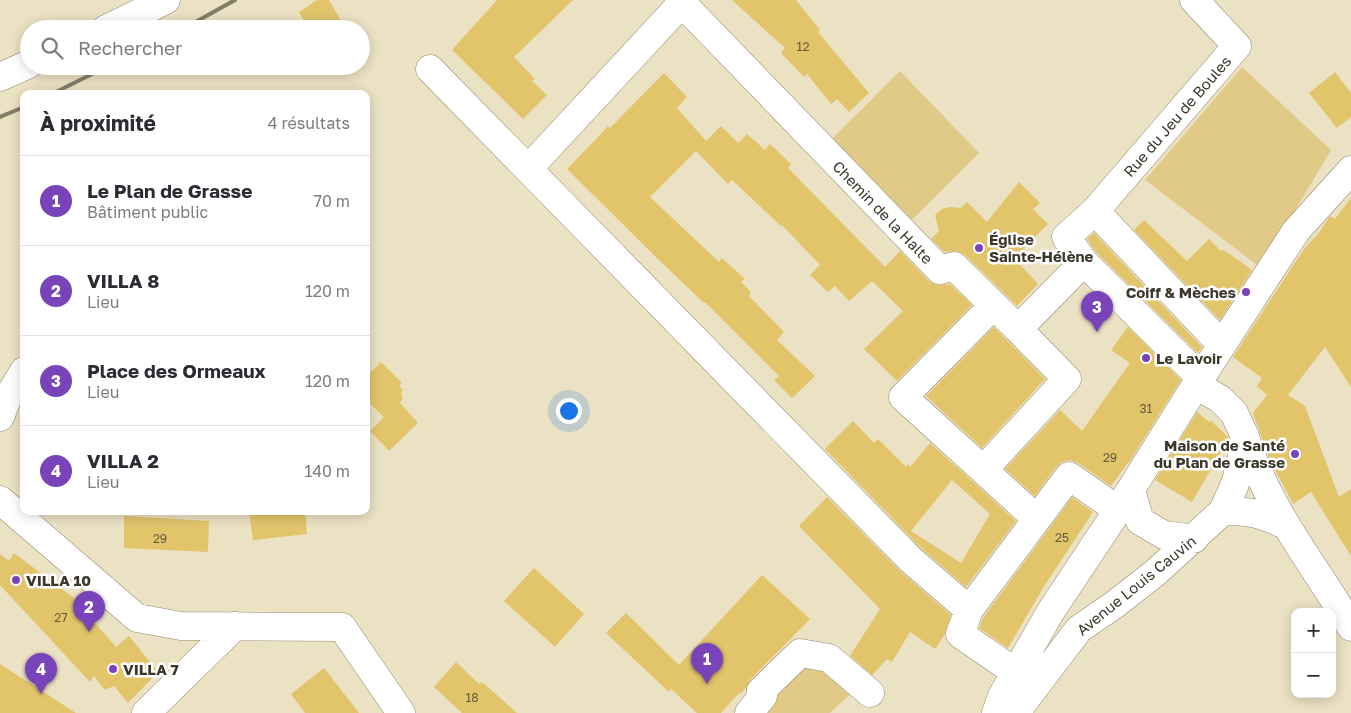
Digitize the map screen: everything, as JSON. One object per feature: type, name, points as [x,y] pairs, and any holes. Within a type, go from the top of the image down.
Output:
[{"type":"street","points":[[125,20],[166,0]]},
{"type":"street","name":"Rue du Jeu de Boules","points":[[1084,262],[1066,237],[1095,211],[1237,46],[1194,0]]},
{"type":"street","points":[[528,169],[680,1]]},
{"type":"street","name":"Chemin de la Halte","points":[[680,1],[940,270],[954,266],[1067,379],[984,469]]},
{"type":"street","points":[[0,77],[20,68]]},
{"type":"street","points":[[430,69],[911,560],[969,610]]},
{"type":"street","points":[[996,713],[1002,696],[1051,611],[1125,500],[1198,381],[1296,231],[1351,170]]},
{"type":"street","points":[[1095,211],[1222,345]]},
{"type":"street","points":[[1018,329],[1084,262],[1198,381],[1234,413],[1245,436],[1255,468],[1285,524],[1351,627]]},
{"type":"street","points":[[994,305],[903,397],[1037,519]]},
{"type":"street","points":[[0,417],[20,378]]},
{"type":"street","name":"Avenue Louis Cauvin","points":[[1018,713],[1022,704],[1079,629],[1155,573],[1222,511],[1235,484],[1241,463],[1245,436]]},
{"type":"street","points":[[1016,672],[960,634],[969,610],[1069,476],[1125,500],[1140,521],[1164,535],[1194,538]]},
{"type":"street","points":[[0,500],[137,618],[181,626],[342,628],[401,713]]},
{"type":"street","points":[[1222,511],[1250,511],[1285,524]]},
{"type":"street","points":[[1051,611],[1079,629]]},
{"type":"street","points":[[146,713],[235,626]]},
{"type":"street","points":[[749,713],[763,696],[761,691],[800,653],[829,658],[870,693]]},
{"type":"shaded area","points":[[1242,67],[1331,150],[1261,268],[1145,180]]},
{"type":"shaded area","points":[[900,71],[979,153],[908,224],[829,142]]},
{"type":"shaded area","points":[[805,667],[821,669],[856,689],[830,713],[758,713]]},
{"type":"building","points":[[317,0],[329,0],[341,20],[304,20],[299,12]]},
{"type":"building","points":[[497,0],[573,0],[514,57],[535,79],[532,81],[547,95],[523,119],[452,50]]},
{"type":"building","points":[[732,0],[796,0],[820,30],[818,32],[869,93],[849,112],[837,99],[831,104],[807,74],[804,77],[781,53],[785,48]]},
{"type":"building","points":[[1335,72],[1351,93],[1351,117],[1337,128],[1309,93]]},
{"type":"building","points":[[664,73],[687,97],[677,108],[706,141],[650,197],[719,262],[722,258],[745,279],[741,282],[751,292],[749,296],[784,332],[777,340],[815,376],[792,398],[774,380],[779,376],[567,169],[608,126],[610,128]]},
{"type":"building","points":[[721,126],[738,143],[747,134],[765,150],[770,144],[791,164],[788,168],[885,267],[900,251],[929,281],[936,285],[950,284],[972,305],[897,381],[864,349],[903,311],[872,281],[849,301],[835,286],[828,292],[810,275],[820,265],[782,225],[732,180],[728,184],[696,151]]},
{"type":"building","name":"Église Sainte-Hélène","points":[[1019,182],[1040,203],[1033,209],[1048,224],[1014,258],[1038,284],[1017,306],[965,255],[957,251],[945,252],[931,239],[939,231],[935,215],[942,209],[950,207],[961,208],[967,202],[987,222]]},
{"type":"building","points":[[1351,198],[1351,387],[1325,347],[1288,395],[1305,406],[1339,497],[1351,489],[1351,556],[1311,492],[1293,504],[1270,460],[1253,413],[1267,395],[1257,386],[1262,378],[1233,357],[1304,249],[1318,234],[1330,216],[1335,219]]},
{"type":"building","points":[[1144,220],[1187,261],[1209,239],[1221,251],[1224,250],[1252,270],[1220,320],[1134,230]]},
{"type":"building","points":[[1094,233],[1202,347],[1198,353],[1096,252],[1087,239]]},
{"type":"building","points":[[994,327],[1045,379],[982,448],[926,396]]},
{"type":"building","points":[[1128,327],[1181,380],[1128,464],[1111,486],[1078,463],[1070,460],[1062,462],[1056,467],[1035,496],[1005,469],[1060,410],[1082,431],[1130,363],[1111,350]]},
{"type":"building","points":[[381,362],[402,383],[399,385],[403,390],[401,393],[403,398],[400,403],[418,423],[389,451],[370,431],[384,417],[370,404],[370,373]]},
{"type":"building","points":[[1197,412],[1209,422],[1210,420],[1229,438],[1192,502],[1155,480]]},
{"type":"building","points":[[853,421],[874,443],[878,439],[906,467],[908,464],[910,467],[930,443],[1016,521],[966,587],[922,549],[825,449]],"holes":[[[952,480],[990,514],[961,563],[911,531]]]},
{"type":"building","points":[[827,497],[900,571],[951,615],[945,634],[935,649],[910,632],[892,662],[887,659],[872,675],[850,656],[880,609],[799,526]]},
{"type":"building","points":[[1072,497],[1093,512],[1043,588],[1008,648],[979,628],[983,618]]},
{"type":"building","points":[[249,515],[305,515],[307,534],[253,540]]},
{"type":"building","points":[[124,516],[209,521],[208,552],[124,548]]},
{"type":"building","points":[[14,553],[82,604],[80,606],[116,647],[129,636],[158,672],[128,703],[114,686],[105,690],[94,676],[90,682],[0,585],[0,554],[9,561]]},
{"type":"building","points":[[534,568],[584,614],[555,647],[504,601]]},
{"type":"building","points":[[762,575],[810,619],[750,680],[746,688],[721,713],[697,713],[671,689],[669,692],[606,633],[626,613],[679,665]]},
{"type":"building","points":[[456,662],[479,684],[482,682],[517,713],[462,713],[434,687]]},
{"type":"building","points":[[0,664],[76,713],[0,713]]},
{"type":"building","points":[[324,668],[359,713],[305,713],[291,694]]},
{"type":"railway","points":[[199,20],[235,0]]},
{"type":"railway","points":[[60,90],[90,75]]},
{"type":"railway","points":[[0,117],[20,109]]},
{"type":"place","name":"Église Sainte-Hélène","points":[[979,248]]},
{"type":"place","name":"Coiff & Mèches","points":[[1246,292]]},
{"type":"place","name":"Place des Ormeaux","points":[[1097,332]]},
{"type":"place","name":"Le Lavoir","points":[[1146,358]]},
{"type":"place","name":"Maison de Santé du Plan de Grasse","points":[[1295,454]]},
{"type":"place","name":"VILLA 10","points":[[16,580]]},
{"type":"place","name":"VILLA 8","points":[[89,632]]},
{"type":"place","name":"VILLA 7","points":[[113,669]]},
{"type":"place","name":"Le Plan de Grasse","points":[[707,684]]},
{"type":"place","name":"VILLA 2","points":[[41,694]]}]
